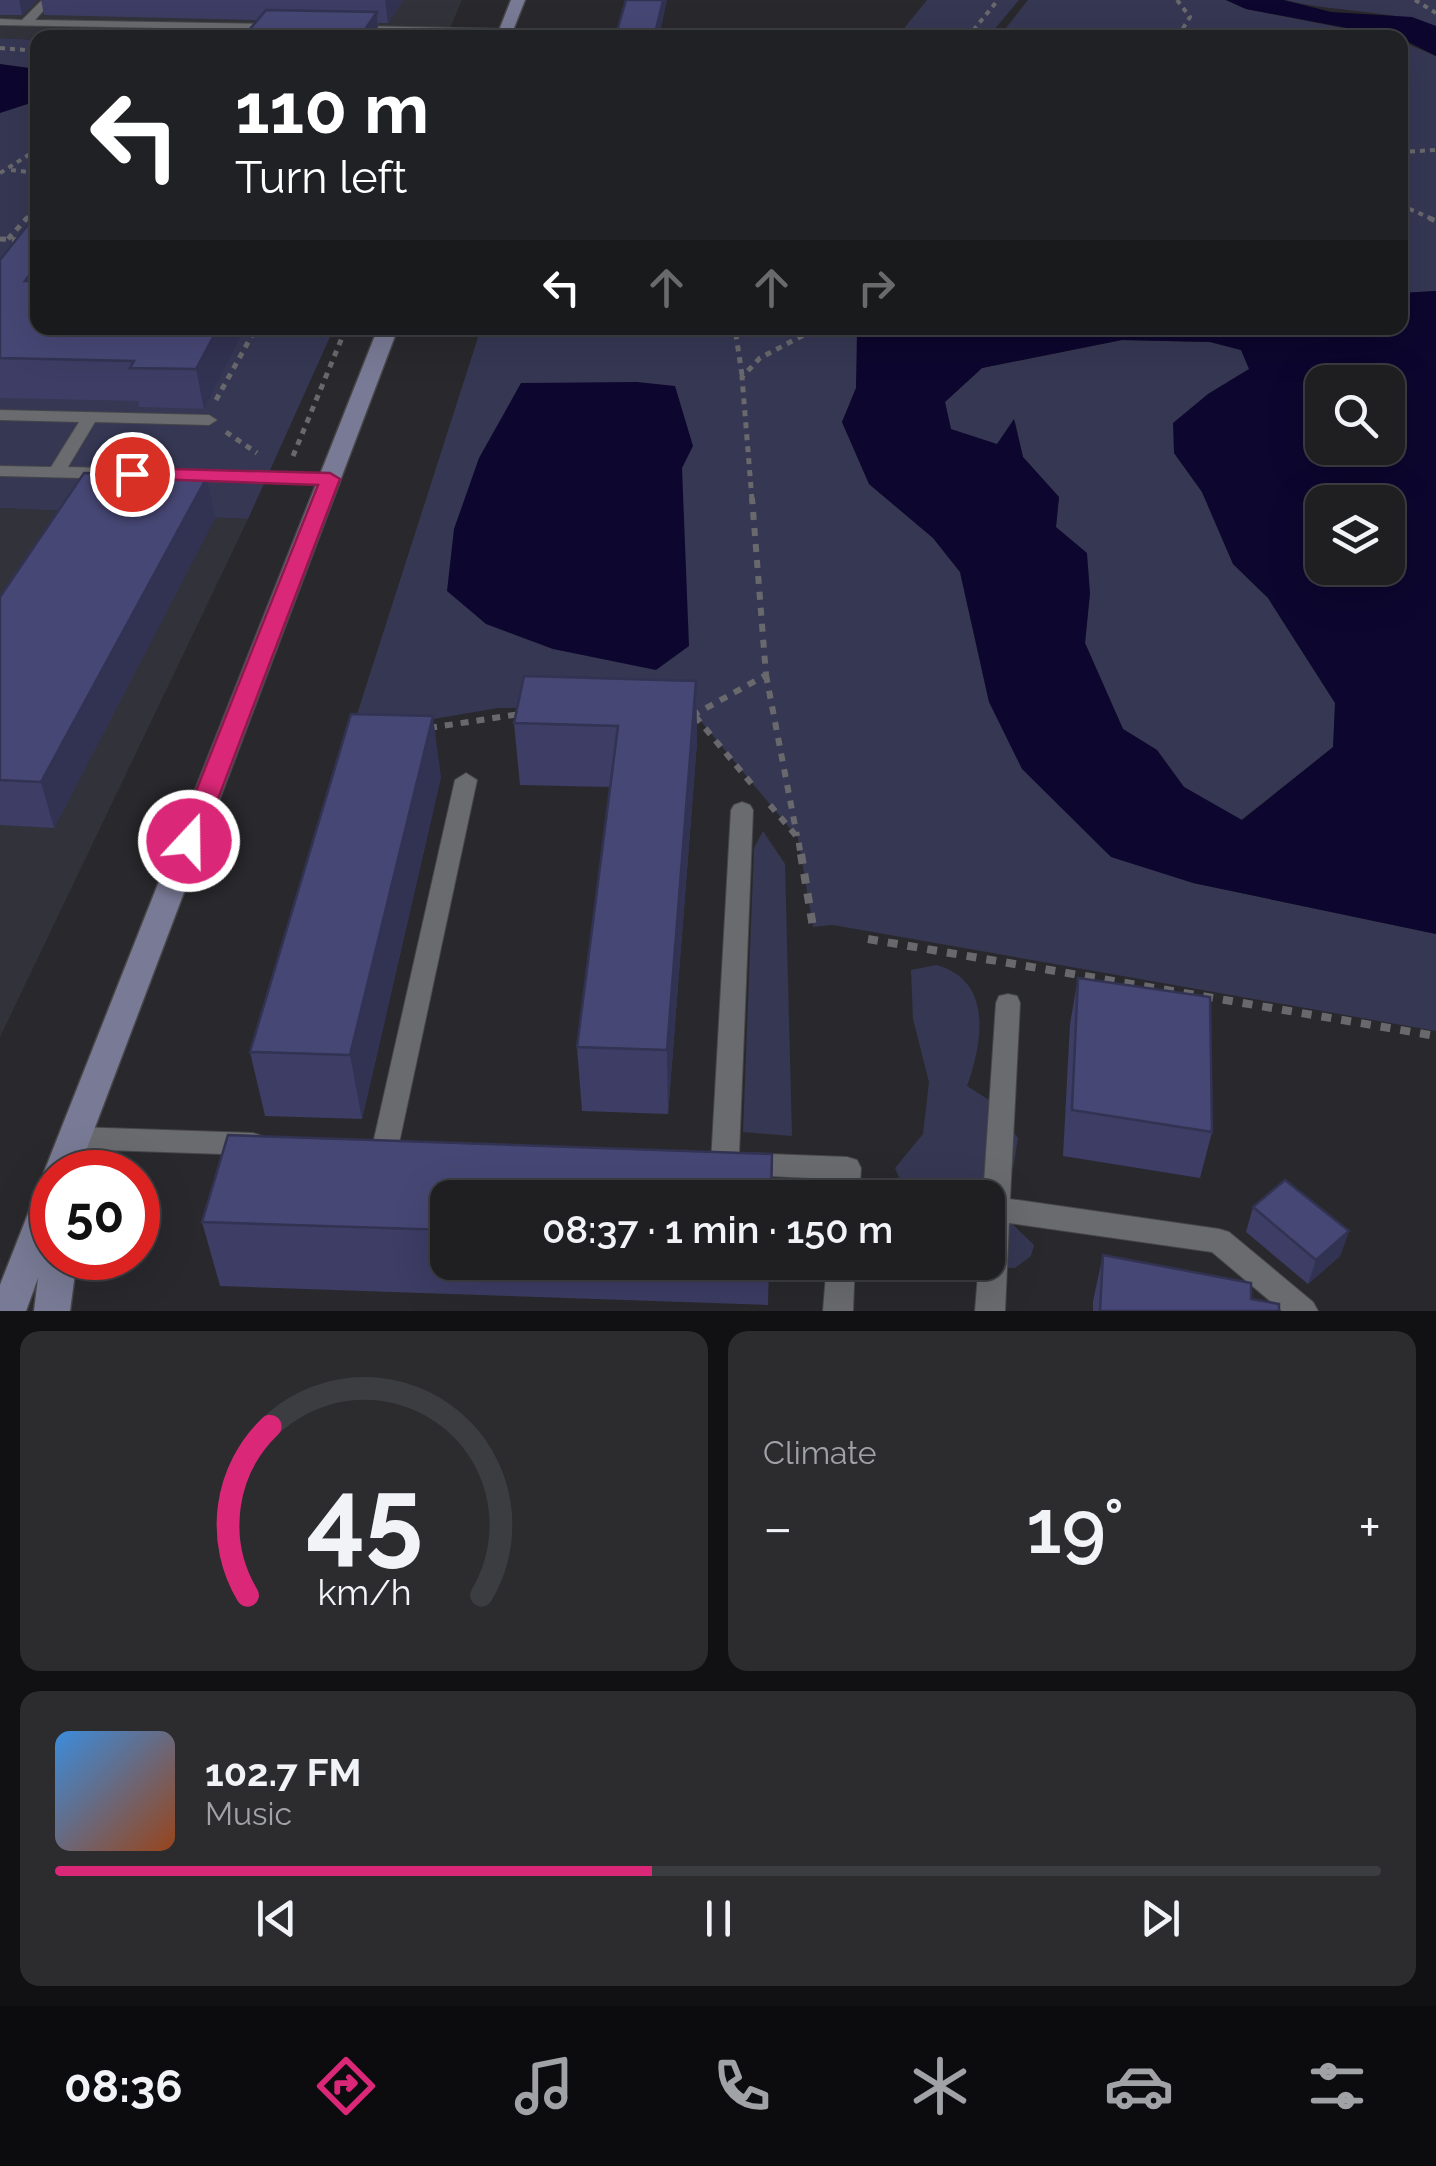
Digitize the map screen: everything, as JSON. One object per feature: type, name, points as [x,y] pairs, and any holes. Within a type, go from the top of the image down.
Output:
[{"type":"main road","points":[[507,30],[518,0]]},
{"type":"main road","points":[[70,1150],[385,335]]},
{"type":"main road","points":[[73,1150],[75,1138]]},
{"type":"main road","points":[[8,1311],[30,1254]]},
{"type":"main road","points":[[52,1311],[56,1280]]},
{"type":"lane","points":[[25,23],[48,0]]},
{"type":"lane","points":[[0,22],[299,28]]},
{"type":"lane","points":[[338,29],[366,30]]},
{"type":"lane","points":[[0,415],[210,420]]},
{"type":"lane","points":[[56,472],[90,417]]},
{"type":"lane","points":[[0,471],[330,479]]},
{"type":"lane","points":[[385,1148],[466,780]]},
{"type":"lane","points":[[742,810],[716,1162],[848,1168],[847,1180]]},
{"type":"lane","points":[[998,1180],[1008,1004]]},
{"type":"lane","points":[[75,1138],[271,1144]]},
{"type":"lane","points":[[1005,1210],[1219,1241],[1303,1311]]},
{"type":"lane","points":[[838,1311],[840,1280]]},
{"type":"lane","points":[[990,1311],[992,1280]]},
{"type":"path","points":[[974,30],[998,0]]},
{"type":"path","points":[[1177,0],[1190,17],[1182,30]]},
{"type":"path","points":[[1415,0],[1436,12]]},
{"type":"path","points":[[0,48],[30,50]]},
{"type":"path","points":[[1408,152],[1436,150]]},
{"type":"path","points":[[10,170],[30,155]]},
{"type":"path","points":[[0,171],[30,172]]},
{"type":"path","points":[[1408,209],[1436,221]]},
{"type":"path","points":[[8,239],[30,215]]},
{"type":"path","points":[[0,239],[30,241]]},
{"type":"path","points":[[252,335],[210,410],[210,420],[252,452],[264,454]]},
{"type":"path","points":[[283,478],[343,335]]},
{"type":"path","points":[[736,335],[766,675],[798,838]]},
{"type":"path","points":[[742,377],[760,358],[804,335]]},
{"type":"path","points":[[276,455],[293,458]]},
{"type":"path","points":[[676,716],[695,716],[766,675]]},
{"type":"path","points":[[410,731],[501,714],[540,714]]},
{"type":"path","points":[[868,939],[1436,1036]]},
{"type":"shaded area","points":[[0,0],[462,0],[449,30],[30,30],[30,40],[0,38]]},
{"type":"shaded area","points":[[927,0],[1019,0],[994,30],[903,30]]},
{"type":"shaded area","points":[[1028,0],[1226,0],[1246,9],[1353,30],[1004,30]]},
{"type":"shaded area","points":[[1226,0],[1284,0],[1331,12],[1412,17],[1436,26],[1436,56],[1408,42],[1408,30],[1358,30],[1246,9]]},
{"type":"shaded area","points":[[1284,0],[1436,0],[1436,26],[1400,17]]},
{"type":"shaded area","points":[[0,38],[30,40],[30,335],[331,335],[248,519],[0,508]]},
{"type":"shaded area","points":[[1408,44],[1436,56],[1436,291],[1408,293]]},
{"type":"shaded area","points":[[0,64],[30,68],[30,103],[0,113]]},
{"type":"shaded area","points":[[1436,291],[1436,934],[1193,883],[1111,857],[1022,769],[989,702],[960,572],[933,538],[869,484],[842,422],[856,388],[857,335],[1408,335],[1408,293]],"holes":[[[1122,340],[1210,342],[1241,350],[1249,369],[1208,394],[1173,423],[1174,453],[1202,492],[1233,564],[1268,598],[1335,703],[1333,747],[1242,820],[1184,787],[1157,750],[1123,729],[1085,643],[1090,593],[1087,553],[1056,527],[1059,497],[1023,457],[1014,419],[997,444],[951,429],[945,402],[982,368]]]},
{"type":"shaded area","points":[[479,335],[860,335],[856,388],[842,422],[869,484],[933,538],[960,572],[989,702],[1193,883],[1436,934],[1436,1031],[833,925],[813,927],[798,838],[689,707],[498,708],[351,733]]},
{"type":"shaded area","points":[[1122,340],[1210,342],[1241,350],[1250,369],[1208,394],[1174,453],[1202,492],[1233,564],[1268,598],[1335,703],[1334,747],[1241,820],[1184,787],[1157,750],[1123,729],[1085,643],[1090,593],[1056,527],[1059,497],[1023,457],[1015,421],[997,445],[951,430],[945,402],[982,368]]},
{"type":"shaded area","points":[[637,382],[675,386],[693,446],[682,468],[689,646],[656,670],[553,649],[486,624],[447,591],[454,529],[479,458],[521,383]]},
{"type":"shaded area","points":[[0,508],[248,519],[0,1037]]},
{"type":"shaded area","points":[[763,831],[785,864],[792,1136],[743,1132],[754,848]]},
{"type":"shaded area","points":[[936,965],[967,984],[975,998],[979,1032],[967,1086],[989,1100],[1018,1138],[1013,1169],[995,1180],[900,1180],[895,1168],[923,1134],[929,1082],[913,1019],[911,970]]},
{"type":"shaded area","points":[[1005,1219],[1034,1245],[1031,1256],[1015,1268],[1005,1268]]},
{"type":"building","points":[[626,0],[663,0],[656,30],[617,30]]},
{"type":"building","points":[[266,10],[377,12],[365,30],[250,29]]},
{"type":"building","points":[[30,222],[30,274],[25,281],[30,281],[30,335],[214,335],[196,369],[130,368],[134,361],[0,358],[0,260]]},
{"type":"building","points":[[84,473],[207,477],[41,782],[0,780],[0,597]]},
{"type":"building","points":[[524,676],[696,681],[667,1050],[577,1047],[618,726],[514,723]]},
{"type":"building","points":[[351,714],[433,716],[350,1055],[250,1052]]},
{"type":"building","points":[[1078,978],[1210,997],[1212,1132],[1072,1110]]},
{"type":"building","points":[[228,1135],[772,1154],[771,1180],[430,1180],[430,1229],[202,1222]]},
{"type":"building","points":[[1285,1180],[1349,1231],[1316,1260],[1253,1207]]},
{"type":"building","points":[[1103,1255],[1251,1283],[1251,1299],[1279,1304],[1279,1311],[1100,1311]]},
{"type":"route","points":[[132,474],[330,479],[189,841]]}]
